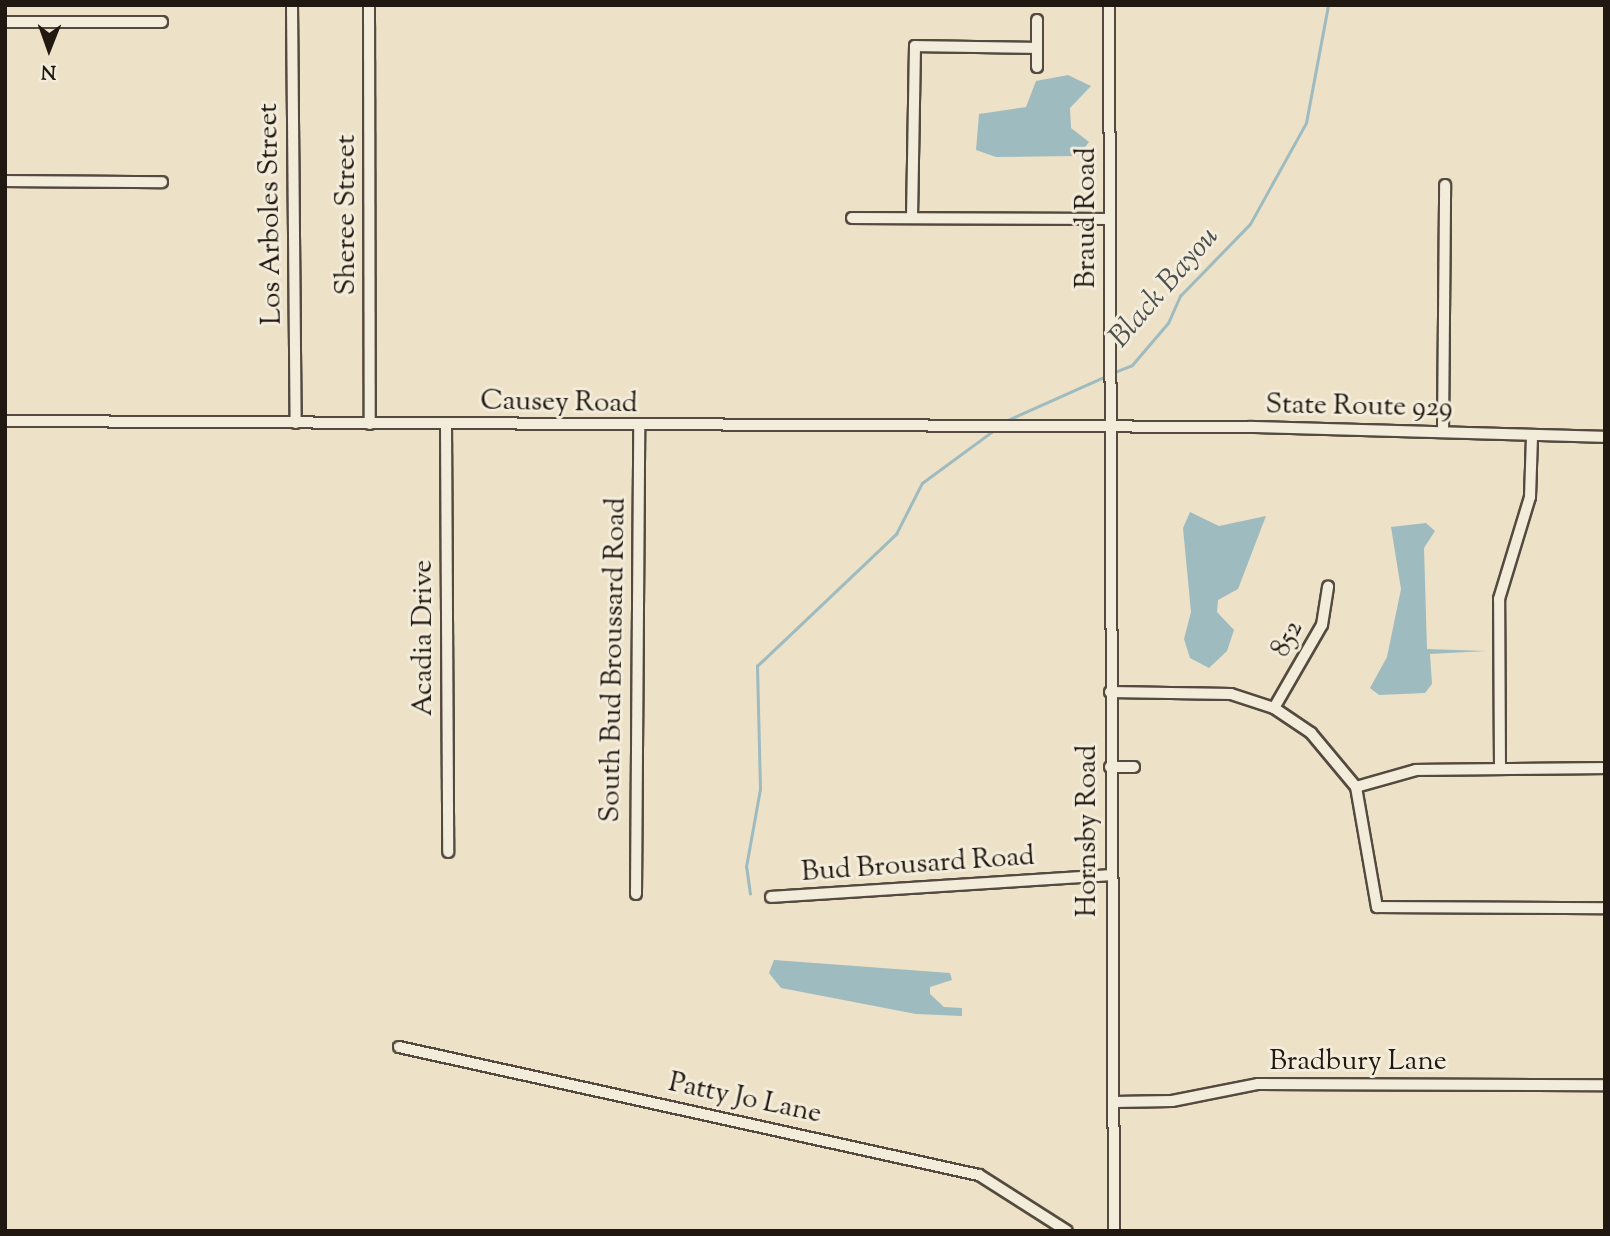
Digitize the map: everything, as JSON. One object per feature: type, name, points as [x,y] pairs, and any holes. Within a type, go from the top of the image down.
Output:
[{"type":"street","name":"Los Arboles Street","points":[[292,5],[296,423]]},
{"type":"street","name":"Sheree Street","points":[[369,5],[370,424]]},
{"type":"street","name":"Braud Road","points":[[1109,5],[1112,430]]},
{"type":"street","points":[[1037,20],[1037,67]]},
{"type":"street","points":[[5,22],[162,22]]},
{"type":"street","points":[[912,218],[915,46],[1037,48]]},
{"type":"street","points":[[5,181],[162,182]]},
{"type":"street","points":[[1443,431],[1445,185]]},
{"type":"street","points":[[852,218],[1109,219]]},
{"type":"street","name":"Causey Road","points":[[5,421],[1112,430]]},
{"type":"street","name":"Acadia Drive","points":[[446,424],[448,852]]},
{"type":"street","name":"South Bud Broussard Road","points":[[636,894],[639,426]]},
{"type":"street","name":"State Route 929","points":[[1112,430],[1443,431],[1605,437]]},
{"type":"street","name":"Hornsby Road","points":[[1112,430],[1110,767],[1114,1231]]},
{"type":"street","points":[[1500,769],[1499,599],[1530,497],[1532,436]]},
{"type":"street","name":"852","points":[[1274,708],[1322,625],[1328,586]]},
{"type":"street","points":[[1110,692],[1218,692],[1274,708],[1324,745],[1356,787],[1377,907],[1605,908]]},
{"type":"street","points":[[1110,767],[1134,767]]},
{"type":"street","points":[[1356,787],[1380,777],[1416,769],[1605,768]]},
{"type":"street","name":"Bud Brousard Road","points":[[771,897],[1111,875]]},
{"type":"street","name":"Patty Jo Lane","points":[[399,1046],[979,1175],[1067,1231]]},
{"type":"street","name":"Bradbury Lane","points":[[1114,1102],[1172,1101],[1258,1084],[1605,1085]]},
{"type":"water","points":[[1068,75],[1091,86],[1070,108],[1071,128],[1089,142],[1078,156],[996,157],[976,150],[979,114],[1026,107],[1036,81]]},
{"type":"water","points":[[1190,512],[1219,526],[1266,516],[1238,589],[1218,600],[1217,612],[1234,630],[1227,651],[1209,668],[1190,658],[1184,639],[1191,612],[1183,528]]},
{"type":"water","points":[[1426,523],[1435,531],[1424,548],[1427,649],[1486,651],[1430,654],[1432,684],[1425,693],[1379,695],[1370,688],[1387,657],[1401,589],[1391,527]]},
{"type":"water","points":[[774,960],[950,973],[952,980],[930,987],[930,994],[944,1007],[962,1008],[962,1016],[916,1014],[781,988],[769,973]]},
{"type":"waterway","name":"Black Bayou","points":[[1115,372],[1132,365],[1168,323],[1180,296],[1250,224],[1306,123],[1328,5]]},
{"type":"waterway","name":"Black Bayou","points":[[1001,423],[1106,376]]},
{"type":"waterway","name":"Black Bayou","points":[[750,894],[746,867],[760,789],[757,666],[896,534],[922,483],[997,428]]}]
